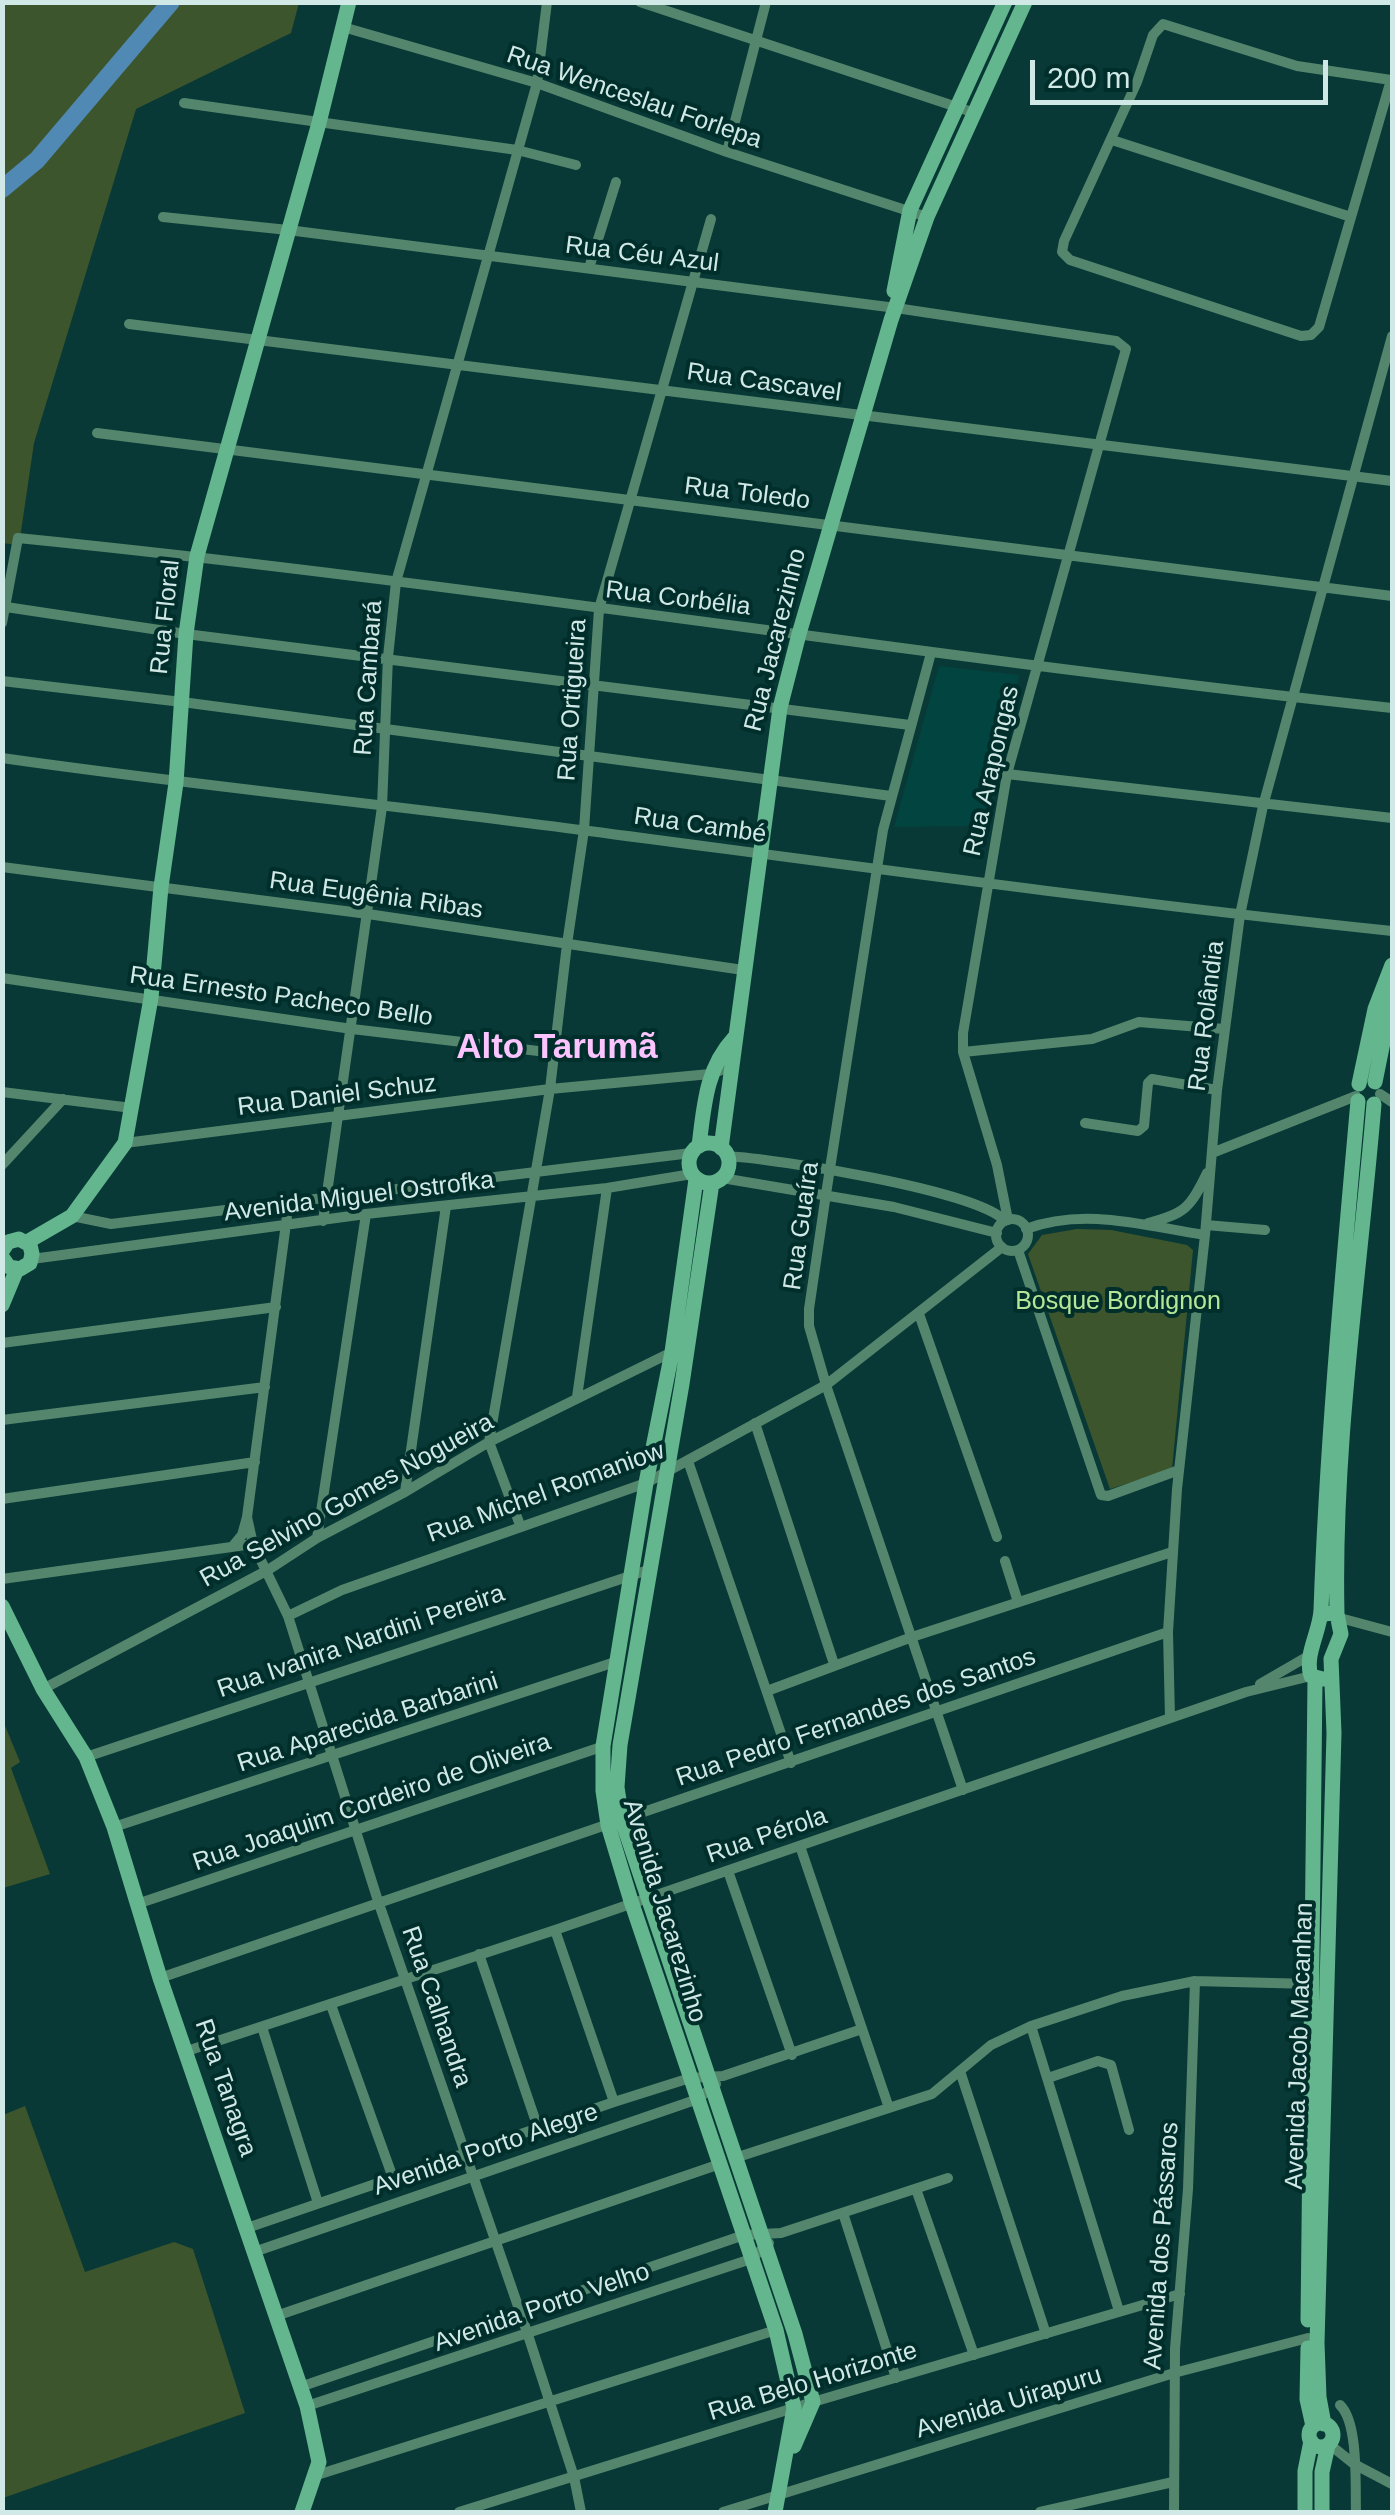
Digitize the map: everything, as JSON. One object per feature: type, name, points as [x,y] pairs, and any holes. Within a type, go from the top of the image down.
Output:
[{"type":"street","name":"Rua Floral","points":[[5,1255],[26,1266],[30,1252],[72,1216],[125,1143],[150,998],[160,887],[176,783],[186,634],[197,556],[319,123],[349,2]]},
{"type":"street","name":"Rua Cambará","points":[[323,1221],[382,807],[388,657],[396,582],[537,83],[547,2]]},
{"type":"street","points":[[640,2],[975,113]]},
{"type":"street","points":[[727,152],[766,2]]},
{"type":"street","points":[[1003,3],[1023,6]]},
{"type":"street","name":"Rua Jacarezinho","points":[[893,311],[910,210],[1003,3]]},
{"type":"street","name":"Rua Jacarezinho","points":[[724,1152],[734,1038],[780,708],[799,634],[893,311],[927,217],[1023,6]]},
{"type":"street","points":[[1163,24],[1180,26],[1297,66],[1392,76],[1319,327],[1311,335],[1301,336],[1066,256],[1062,252],[1064,241],[1112,140],[1154,35],[1163,24]]},
{"type":"street","name":"Rua Wenceslau Forlepa","points":[[343,27],[537,83],[727,152],[927,217]]},
{"type":"street","points":[[184,104],[517,150],[576,166]]},
{"type":"street","points":[[1112,140],[1351,217]]},
{"type":"street","points":[[589,268],[616,182]]},
{"type":"street","name":"Rua Céu Azul","points":[[162,218],[589,268],[1116,342]]},
{"type":"street","name":"Rua Ortigueira","points":[[489,1442],[555,1053],[584,830],[599,609],[711,219]]},
{"type":"street","name":"Rua Cascavel","points":[[129,324],[1392,481]]},
{"type":"street","name":"Rua Rolândia","points":[[1170,1718],[1168,1632],[1179,1470],[1217,1090],[1240,916],[1263,806],[1392,336]]},
{"type":"street","name":"Rua Arapongas","points":[[1006,1221],[997,1165],[963,1052],[1007,774],[1126,348],[1116,342]]},
{"type":"street","name":"Rua Toledo","points":[[97,433],[1392,596]]},
{"type":"street","name":"Rua Corbélia","points":[[6,606],[18,538],[197,556],[1037,667],[1392,708]]},
{"type":"street","points":[[2,623],[6,606],[186,634],[910,725]]},
{"type":"street","name":"Rua Guaíra","points":[[931,653],[891,796],[876,870],[826,1194],[810,1326],[826,1385],[963,1790]]},
{"type":"street","points":[[2,681],[891,796]]},
{"type":"street","name":"Rua Cambé","points":[[2,758],[1240,916],[1392,931]]},
{"type":"street","points":[[1007,774],[1392,818]]},
{"type":"street","name":"Rua Eugênia Ribas","points":[[2,867],[368,914],[744,970]]},
{"type":"street","name":"Avenida Jacob Macanhan","points":[[1305,2512],[1305,2471],[1316,2430],[1318,2398],[1334,1733],[1331,1654],[1342,1412],[1371,1095],[1375,1009],[1392,965]]},
{"type":"street","name":"Rua Ernesto Pacheco Bello","points":[[2,978],[555,1053]]},
{"type":"street","name":"Avenida Jacob Macanhan","points":[[1371,1095],[1392,998]]},
{"type":"street","points":[[963,1052],[1092,1039],[1139,1022],[1224,1029]]},
{"type":"street","name":"Rua Jacarezinho","points":[[695,1149],[710,1074],[719,1054],[734,1038]]},
{"type":"street","name":"Rua Daniel Schuz","points":[[125,1143],[550,1089],[710,1074],[731,1067]]},
{"type":"street","points":[[1085,1122],[1138,1131],[1144,1126],[1148,1083],[1152,1079],[1217,1090]]},
{"type":"street","points":[[2,1092],[132,1108]]},
{"type":"street","points":[[1212,1152],[1371,1095]]},
{"type":"street","points":[[2,1164],[63,1099]]},
{"type":"street","points":[[724,1152],[728,1168],[706,1178],[689,1164],[695,1149],[711,1143],[724,1152],[938,1193],[996,1212],[1006,1221],[1017,1220],[1026,1228],[1026,1241],[1018,1250]]},
{"type":"street","name":"Avenida Miguel Ostrofka","points":[[72,1216],[111,1224],[695,1149]]},
{"type":"street","points":[[1142,1224],[1182,1212],[1196,1196],[1210,1166]]},
{"type":"street","name":"Avenida Miguel Ostrofka","points":[[30,1252],[706,1178],[826,1194],[997,1234]]},
{"type":"street","name":"Avenida Jacarezinho","points":[[706,1178],[646,1483],[617,1661],[612,1746],[617,1787],[615,1823],[631,1901],[776,2330],[794,2408]]},
{"type":"street","name":"Avenida Jacarezinho","points":[[612,1746],[634,1659],[650,1569],[706,1178]]},
{"type":"street","points":[[577,1397],[607,1188]]},
{"type":"street","points":[[233,1546],[248,1517],[289,1200]]},
{"type":"street","points":[[405,1492],[446,1206]]},
{"type":"street","points":[[317,1538],[366,1214]]},
{"type":"street","points":[[1026,1228],[1054,1218],[1087,1217],[1206,1230],[1265,1230]]},
{"type":"street","points":[[1006,1221],[997,1234],[1002,1246],[1018,1250]]},
{"type":"street","points":[[2,1282],[5,1255],[16,1239],[30,1252]]},
{"type":"street","name":"Rua Michel Romaniow","points":[[288,1616],[342,1590],[646,1483],[826,1385],[1002,1246]]},
{"type":"street","points":[[1018,1250],[1101,1495],[1179,1470]]},
{"type":"street","points":[[2,1305],[5,1255]]},
{"type":"street","points":[[2,1342],[276,1307]]},
{"type":"street","points":[[919,1314],[997,1537]]},
{"type":"street","name":"Rua Selvino Gomes Nogueira","points":[[43,1689],[268,1570],[317,1538],[489,1442],[672,1352]]},
{"type":"street","points":[[2,1420],[265,1387]]},
{"type":"street","points":[[756,1423],[834,1664]]},
{"type":"street","points":[[489,1442],[520,1525]]},
{"type":"street","points":[[688,1461],[790,1763]]},
{"type":"street","points":[[2,1499],[255,1462]]},
{"type":"street","name":"Rua Calhandra","points":[[248,1517],[254,1544],[288,1616],[378,1901],[528,2335],[574,2477],[581,2512]]},
{"type":"street","points":[[2,1578],[254,1544]]},
{"type":"street","points":[[767,1690],[912,1637],[1172,1552]]},
{"type":"street","points":[[1004,1561],[1018,1602]]},
{"type":"street","name":"Rua Ivanira Nardini Pereira","points":[[86,1757],[650,1569]]},
{"type":"street","points":[[2,1606],[43,1689]]},
{"type":"street","points":[[1334,1621],[1392,1632]]},
{"type":"street","name":"Avenida Jacob Macanhan","points":[[1316,2430],[1307,2399],[1313,1678],[1310,1656],[1334,1621]]},
{"type":"street","name":"Rua Pedro Fernandes dos Santos","points":[[160,1978],[1168,1632]]},
{"type":"street","name":"Rua Pérola","points":[[1246,1692],[1310,1656]]},
{"type":"street","name":"Rua Aparecida Barbarini","points":[[114,1827],[617,1661],[634,1659]]},
{"type":"street","points":[[1313,1678],[1329,1676],[1332,1670]]},
{"type":"street","name":"Rua Pérola","points":[[187,2051],[555,1930],[1246,1692],[1313,1678]]},
{"type":"street","name":"Rua Tanagra","points":[[43,1689],[86,1757],[114,1827],[160,1978],[307,2406],[319,2449],[317,2475],[302,2512]]},
{"type":"street","name":"Rua Joaquim Cordeiro de Oliveira","points":[[137,1904],[612,1746]]},
{"type":"street","name":"Avenida Jacarezinho","points":[[615,1823],[649,1895],[715,2079],[813,2402]]},
{"type":"street","points":[[800,1846],[889,2108]]},
{"type":"street","points":[[728,1870],[792,2054]]},
{"type":"street","points":[[555,1930],[614,2102]]},
{"type":"street","points":[[479,1954],[538,2128]]},
{"type":"street","points":[[738,2158],[932,2094],[991,2045],[1032,2026],[1122,1996],[1195,1981],[1311,1984]]},
{"type":"street","name":"Avenida dos Pássaros","points":[[1174,2512],[1174,2373],[1188,2190],[1195,1981]]},
{"type":"street","points":[[332,2005],[393,2178]]},
{"type":"street","points":[[1032,2026],[1119,2310]]},
{"type":"street","points":[[262,2027],[318,2203]]},
{"type":"street","name":"Avenida Porto Alegre","points":[[247,2228],[614,2102],[690,2078],[715,2079],[862,2029]]},
{"type":"street","points":[[1048,2078],[1107,2062],[1129,2130]]},
{"type":"street","points":[[960,2071],[1046,2334]]},
{"type":"street","name":"Avenida Porto Alegre","points":[[254,2252],[698,2099],[715,2079]]},
{"type":"street","points":[[276,2316],[720,2164]]},
{"type":"street","name":"Avenida Porto Velho","points":[[307,2406],[751,2260],[764,2241],[781,2233],[948,2178]]},
{"type":"street","points":[[916,2189],[974,2355]]},
{"type":"street","points":[[842,2213],[896,2378]]},
{"type":"street","name":"Avenida Porto Velho","points":[[300,2387],[744,2236],[764,2241]]},
{"type":"street","name":"Rua Belo Horizonte","points":[[460,2512],[1180,2294]]},
{"type":"street","points":[[317,2475],[776,2330]]},
{"type":"street","name":"Avenida Uirapuru","points":[[723,2512],[776,2504],[1174,2373],[1308,2338]]},
{"type":"street","points":[[782,2474],[813,2402]]},
{"type":"street","points":[[1340,2406],[1347,2412],[1356,2512]]},
{"type":"street","points":[[776,2504],[794,2408]]},
{"type":"street","points":[[1316,2430],[1316,2446],[1329,2445],[1392,2484]]},
{"type":"street","points":[[1322,2512],[1322,2472],[1329,2445]]},
{"type":"street","points":[[1040,2512],[1173,2482]]},
{"type":"shaded area","points":[[939,666],[1019,675],[982,826],[894,827]]},
{"type":"green space","points":[[2,3],[299,3],[291,33],[136,109],[34,443],[19,545],[2,543]]},
{"type":"green space","name":"Bosque Bordignon","points":[[1077,1229],[1111,1230],[1187,1245],[1193,1250],[1172,1469],[1110,1489],[1028,1254],[1042,1235]]},
{"type":"green space","points":[[3,1721],[20,1762],[11,1768],[50,1874],[3,1888]]},
{"type":"green space","points":[[25,2106],[85,2272],[174,2242],[193,2249],[245,2413],[3,2498],[3,2115]]},
{"type":"waterway","points":[[2,189],[37,160],[171,2]]},
{"type":"district","name":"Alto Tarumã","points":[[557,1048]]}]
